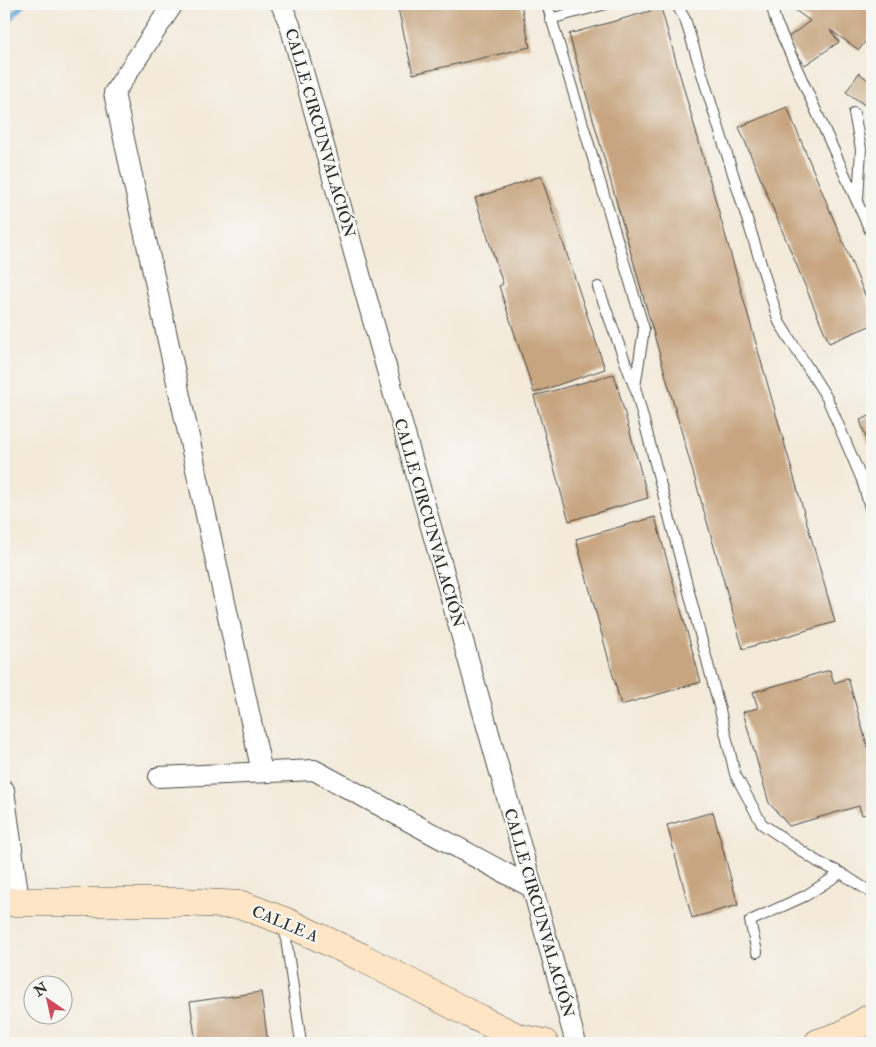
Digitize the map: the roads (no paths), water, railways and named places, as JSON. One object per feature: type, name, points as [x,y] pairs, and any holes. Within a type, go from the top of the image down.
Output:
[{"type":"street","points":[[173,4],[114,93],[262,772]]},
{"type":"street","name":"CALLE CIRCUNVALACIÓN","points":[[281,4],[292,34],[576,1043]]},
{"type":"street","points":[[160,777],[314,770],[531,887]]},
{"type":"street","points":[[4,790],[12,901]]},
{"type":"street","name":"CALLE A","points":[[12,901],[182,902],[242,906],[284,921],[361,957],[519,1038],[544,1043]]},
{"type":"street","points":[[834,1040],[872,1017]]},
{"type":"lane","points":[[547,4],[644,329],[635,387]]},
{"type":"lane","points":[[550,19],[606,4]]},
{"type":"lane","points":[[676,4],[685,19],[780,322],[826,398],[862,480],[872,515]]},
{"type":"lane","points":[[771,4],[776,22],[872,235]]},
{"type":"lane","points":[[854,113],[861,148],[858,203]]},
{"type":"lane","points":[[598,287],[635,387],[719,706],[734,774],[762,824],[818,862],[841,873],[872,893]]},
{"type":"lane","points":[[757,952],[750,921],[805,896],[841,873]]},
{"type":"lane","points":[[284,921],[301,1043]]},
{"type":"waterway","points":[[4,25],[23,4]]}]
